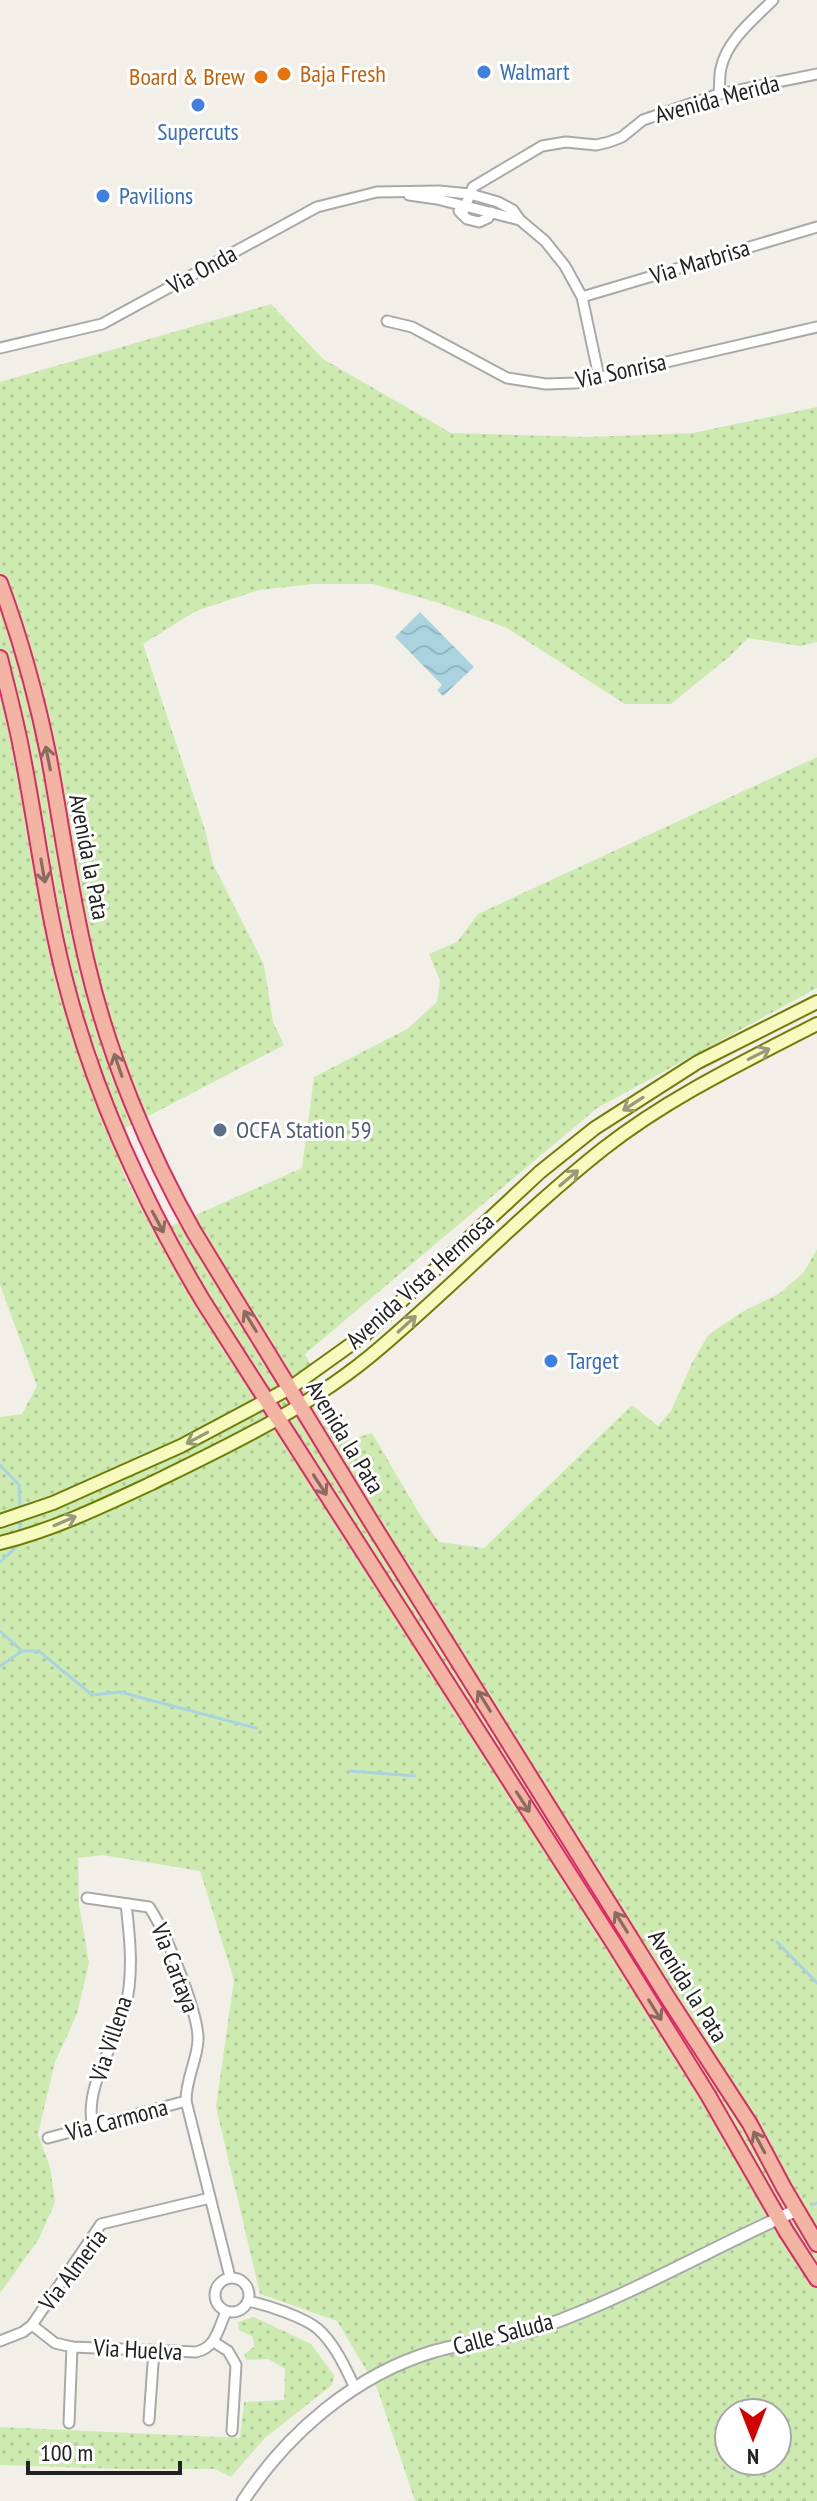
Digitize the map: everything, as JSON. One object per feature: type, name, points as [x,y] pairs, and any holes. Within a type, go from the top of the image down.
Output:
[{"type":"highway","name":"Avenida la Pata","points":[[0,583],[20,637],[48,755],[88,969],[118,1069],[182,1211],[370,1520],[750,2124],[817,2244]]},
{"type":"highway","name":"Avenida la Pata","points":[[0,658],[23,756],[54,932],[68,992],[120,1140],[161,1228],[277,1419],[630,1969],[817,2279]]},
{"type":"main road","name":"Avenida Vista Hermosa","points":[[0,1521],[53,1503],[120,1474],[181,1446],[290,1388],[367,1333],[540,1172],[595,1128],[698,1062],[817,1002]]},
{"type":"main road","name":"Avenida Vista Hermosa","points":[[0,1543],[53,1526],[129,1494],[189,1466],[301,1405],[379,1349],[536,1206],[647,1116],[701,1083],[817,1024]]},
{"type":"street","points":[[719,94],[720,68],[726,53],[773,0]]},
{"type":"street","name":"Avenida Merida","points":[[470,194],[473,187],[542,146],[566,142],[596,145],[609,142],[622,137],[643,120],[719,94],[817,74]]},
{"type":"street","name":"Via Onda","points":[[0,348],[102,324],[317,207],[377,192],[470,194],[513,210],[565,266],[582,297],[599,377]]},
{"type":"street","name":"Via Onda","points":[[402,192],[414,198],[447,202],[464,211]]},
{"type":"street","points":[[470,194],[464,211],[520,220]]},
{"type":"street","points":[[490,214],[493,200]]},
{"type":"street","name":"Via Marbrisa","points":[[582,297],[817,227]]},
{"type":"street","name":"Via Sonrisa","points":[[387,321],[412,327],[507,378],[546,384],[576,383],[817,327]]},
{"type":"street","name":"Via Cartaya","points":[[87,1898],[149,1907],[158,1921],[197,2024],[198,2042],[186,2084],[186,2101],[230,2277]]},
{"type":"street","name":"Via Villena","points":[[93,2127],[91,2098],[126,2007],[131,1954],[126,1904]]},
{"type":"street","name":"Via Carmona","points":[[48,2138],[186,2101]]},
{"type":"street","name":"Via Almeria","points":[[32,2325],[101,2224],[210,2198]]},
{"type":"street","name":"Calle Saluda","points":[[243,2501],[263,2470],[304,2429],[355,2388],[391,2367],[435,2351],[540,2328],[644,2284],[797,2210]]},
{"type":"street","points":[[230,2277],[238,2279],[246,2284],[248,2301],[243,2309],[235,2313],[226,2312],[218,2307],[214,2298],[215,2289],[221,2281],[230,2277]]},
{"type":"street","points":[[248,2301],[272,2306],[318,2329],[339,2357],[355,2388]]},
{"type":"street","name":"Via Huelva","points":[[32,2325],[55,2343],[72,2347],[196,2352],[205,2350],[214,2342],[226,2312]]},
{"type":"street","points":[[0,2341],[32,2325]]},
{"type":"street","points":[[214,2342],[228,2351],[236,2365],[232,2431]]},
{"type":"street","points":[[69,2423],[72,2347]]},
{"type":"street","points":[[149,2420],[154,2350]]},
{"type":"green space","points":[[271,304],[323,359],[451,433],[587,437],[693,433],[817,407],[817,642],[800,646],[748,638],[671,704],[625,704],[507,628],[439,603],[373,584],[314,584],[259,590],[196,611],[143,644],[205,830],[213,864],[264,965],[273,1022],[284,1045],[112,1135],[125,1177],[155,1233],[302,1168],[314,1077],[407,1029],[437,1002],[440,981],[429,954],[457,942],[478,914],[817,757],[817,988],[597,1108],[305,1354],[348,1440],[372,1433],[439,1542],[484,1548],[632,1405],[658,1426],[671,1411],[708,1335],[742,1312],[780,1293],[804,1272],[817,1249],[817,2501],[415,2501],[377,2388],[337,2321],[260,2294],[216,2107],[234,1980],[200,1871],[102,1855],[78,1858],[79,1904],[89,1963],[77,2014],[55,2062],[38,2134],[50,2167],[55,2202],[39,2239],[0,2293],[0,1417],[22,1414],[37,1386],[0,1285],[0,382]]},
{"type":"green space","points":[[254,2317],[311,2344],[334,2375],[332,2385],[265,2438],[231,2477],[215,2469],[0,2465],[0,2427],[240,2438],[244,2402],[284,2400],[285,2369],[268,2359],[246,2360],[244,2354],[254,2347],[253,2337],[239,2330],[238,2322]]},
{"type":"water","points":[[420,612],[474,667],[443,696],[437,690],[442,685],[395,637]]},
{"type":"waterway","points":[[0,1465],[19,1485],[20,1511]]},
{"type":"waterway","points":[[20,1519],[20,1535]]},
{"type":"waterway","points":[[0,1562],[21,1543]]},
{"type":"waterway","points":[[0,1631],[22,1651],[0,1666]]},
{"type":"waterway","points":[[22,1651],[39,1651],[92,1695],[120,1692],[256,1728]]},
{"type":"waterway","points":[[350,1771],[415,1776]]},
{"type":"waterway","points":[[777,1942],[817,1983]]},
{"type":"waterway","points":[[812,2205],[817,2203]]},
{"type":"place","name":"Walmart","points":[[484,72]]},
{"type":"place","name":"Baja Fresh","points":[[284,74]]},
{"type":"place","name":"Board & Brew","points":[[261,77]]},
{"type":"place","name":"Supercuts","points":[[198,105]]},
{"type":"place","name":"Pavilions","points":[[103,196]]},
{"type":"place","name":"OCFA Station 59","points":[[220,1130]]},
{"type":"place","name":"Target","points":[[551,1361]]}]
